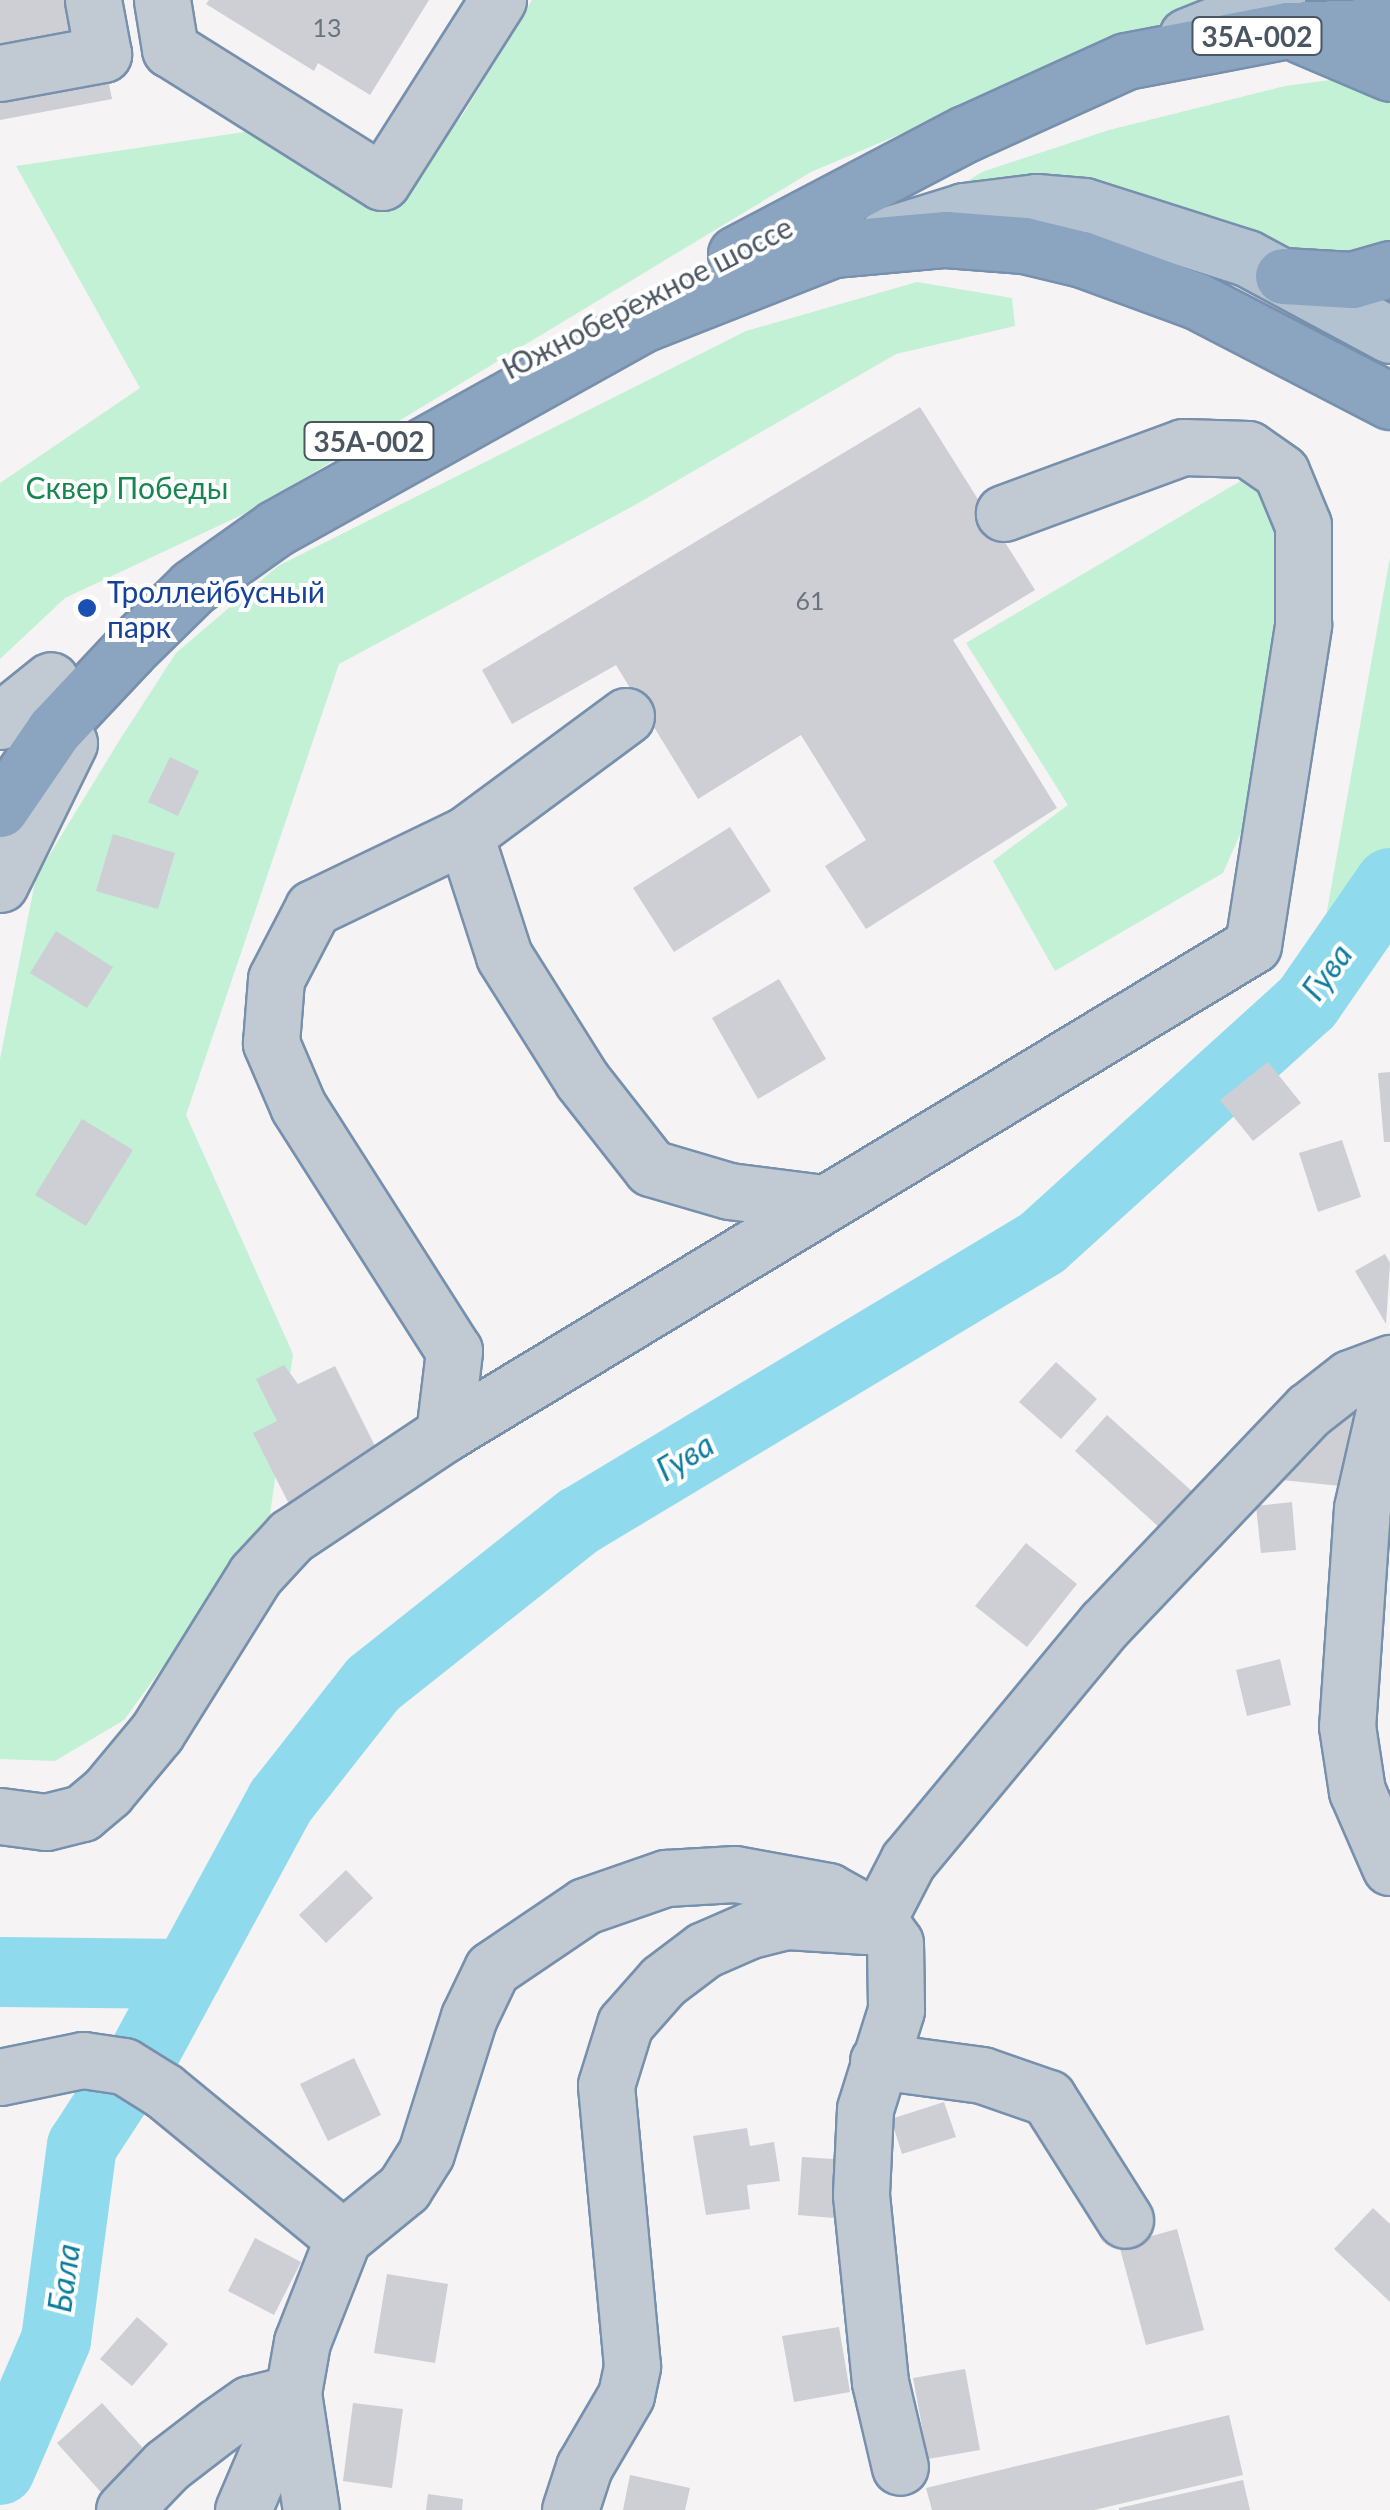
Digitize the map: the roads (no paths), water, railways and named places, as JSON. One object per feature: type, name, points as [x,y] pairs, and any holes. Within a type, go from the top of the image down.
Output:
[{"type":"highway","name":"Южнобережное шоссе","points":[[0,751],[51,680],[190,551],[268,498],[421,412],[965,134],[1126,61],[1282,15],[1390,26]]},
{"type":"highway","points":[[1282,15],[1390,73]]},
{"type":"highway","name":"Южнобережное шоссе","points":[[0,809],[54,730],[129,650],[193,586],[276,528],[433,437],[640,325],[787,264],[860,244],[946,238],[1024,245],[1082,259],[1197,301],[1390,401]]},
{"type":"highway","points":[[1283,276],[1352,280],[1390,268]]},
{"type":"main road","points":[[860,244],[964,211],[1036,202],[1084,206],[1283,276],[1390,335]]},
{"type":"street","points":[[0,73],[103,54],[104,23],[165,17],[170,49],[382,182],[498,0]]},
{"type":"street","points":[[0,1816],[46,1822],[82,1813],[106,1792],[157,1732],[255,1575],[292,1536],[444,1434],[1253,945],[1303,624],[1304,524],[1281,472],[1248,449],[1183,447],[1004,513]]},
{"type":"street","points":[[0,884],[46,783],[129,650]]},
{"type":"street","points":[[0,721],[51,680]]},
{"type":"street","points":[[444,1434],[454,1351],[298,1106],[271,1042],[276,979],[313,908],[465,835],[626,716]]},
{"type":"street","points":[[465,835],[504,956],[582,1080],[651,1168],[730,1191],[824,1203]]},
{"type":"street","points":[[570,2510],[584,2466],[626,2395],[632,2366],[606,2085],[625,2024],[664,1981],[704,1950],[750,1930],[787,1921],[866,1926],[878,1919],[908,1861],[1104,1624],[1309,1410],[1350,1378],[1390,1363]]},
{"type":"street","points":[[1390,1385],[1362,1508],[1346,1726],[1357,1791],[1390,1867]]},
{"type":"street","points":[[243,2510],[292,2393],[302,2342],[343,2238],[404,2188],[426,2153],[468,2017],[492,1969],[585,1906],[666,1878],[735,1874],[828,1892],[878,1919],[895,1943],[899,1983],[865,2109],[861,2196],[880,2382],[900,2467]]},
{"type":"street","points":[[0,2077],[82,2060],[124,2066],[164,2091],[343,2238]]},
{"type":"street","points":[[878,2062],[982,2075],[1048,2098],[1125,2220]]},
{"type":"street","points":[[124,2510],[166,2466],[218,2426],[250,2404],[292,2393]]},
{"type":"street","points":[[292,2393],[311,2510]]},
{"type":"waterway","name":"Гува","points":[[0,1972],[187,1974],[281,1801],[373,1684],[579,1521],[1042,1243],[1307,1003],[1390,883]]},
{"type":"waterway","name":"Бала","points":[[145,2052],[187,1974]]},
{"type":"waterway","name":"Бала","points":[[0,2470],[56,2340],[82,2146],[121,2086]]},
{"type":"place","name":"Троллейбусный парк","points":[[87,608]]},
{"type":"park label","name":"Сквер Победы","points":[[127,487]]}]
